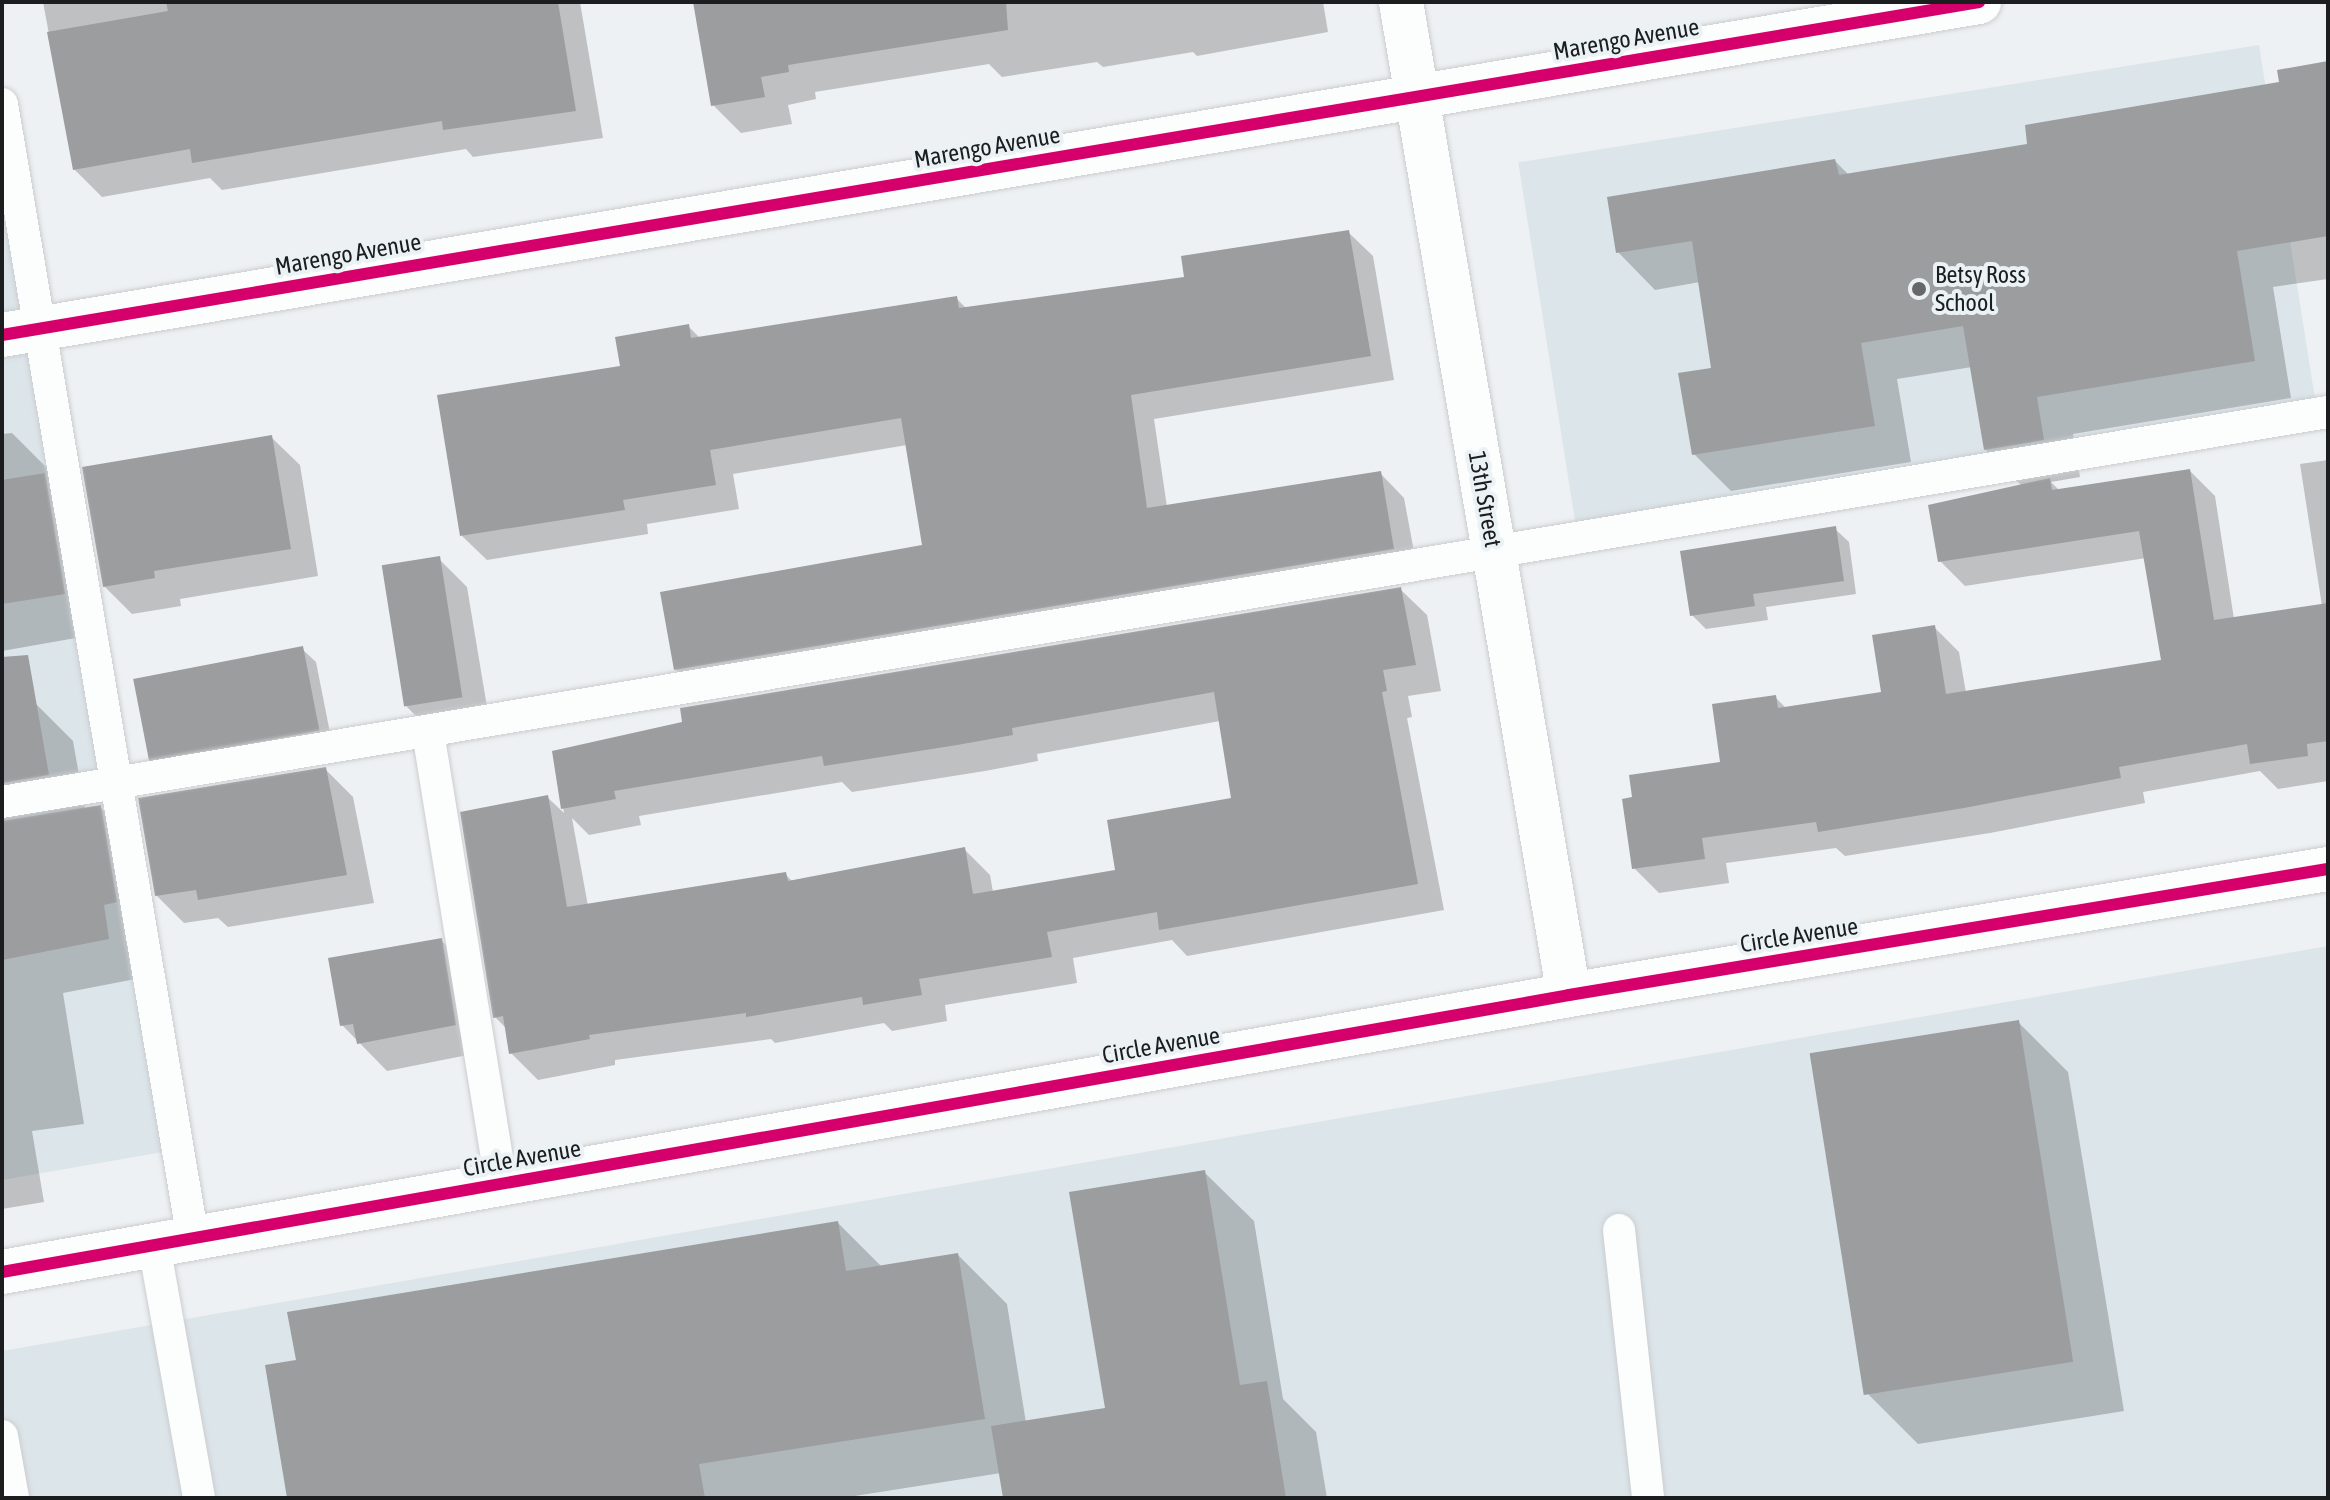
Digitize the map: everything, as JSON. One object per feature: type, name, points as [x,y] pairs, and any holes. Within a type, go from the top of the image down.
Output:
[{"type":"street","name":"13th Street","points":[[1401,2],[1569,995]]},
{"type":"street","name":"Marengo Avenue","points":[[20,332],[1979,2]]},
{"type":"street","name":"Circle Avenue","points":[[2,1272],[1569,995],[2328,869]]},
{"type":"lane","points":[[2,104],[20,332],[118,784],[174,1242],[199,1498]]},
{"type":"lane","points":[[2,802],[2328,412]]},
{"type":"lane","points":[[428,732],[501,1184]]},
{"type":"lane","points":[[1619,1230],[1648,1498]]},
{"type":"lane","points":[[2,1436],[13,1498]]},
{"type":"shaded area","name":"Betsy Ross School","points":[[2259,45],[2316,405],[1575,522],[1518,162]]},
{"type":"shaded area","points":[[2,176],[180,1149],[2,1180]]},
{"type":"shaded area","points":[[2328,946],[2328,1498],[2,1498],[2,1351]]},
{"type":"building","points":[[166,2],[558,2],[576,111],[443,130],[442,121],[192,163],[190,149],[73,170],[47,32],[168,11]]},
{"type":"building","points":[[693,2],[1006,2],[1008,30],[788,65],[789,72],[761,77],[765,97],[711,106]]},
{"type":"building","points":[[2328,61],[2328,236],[2237,251],[2255,361],[2037,397],[2044,440],[1984,450],[1963,326],[1861,343],[1875,426],[1692,455],[1678,373],[1711,368],[1692,241],[1616,253],[1607,197],[1835,159],[1839,175],[2027,144],[2025,125],[2279,82],[2277,70]]},
{"type":"building","points":[[1349,230],[1371,356],[1131,395],[1147,508],[1381,471],[1394,549],[674,670],[660,592],[922,545],[901,418],[710,450],[716,485],[623,500],[625,510],[460,536],[437,395],[620,366],[615,337],[689,324],[691,338],[957,296],[959,308],[1184,277],[1181,256]]},
{"type":"building","points":[[272,435],[291,549],[154,571],[155,578],[103,587],[82,467]]},
{"type":"building","points":[[2190,469],[2214,620],[2328,603],[2328,741],[2307,744],[2308,756],[2250,764],[2247,744],[2119,767],[2121,778],[1964,808],[1818,832],[1816,822],[1702,838],[1705,859],[1632,869],[1622,799],[1632,797],[1629,775],[1720,762],[1712,704],[1776,695],[1778,708],[1881,692],[1872,635],[1935,625],[1946,694],[2161,660],[2139,531],[1938,562],[1928,505],[2050,478],[2052,490]]},
{"type":"building","points":[[45,473],[65,594],[2,604],[2,480]]},
{"type":"building","points":[[1836,526],[1844,581],[1753,594],[1755,606],[1690,616],[1680,551]]},
{"type":"building","points":[[440,556],[462,697],[404,706],[382,565]]},
{"type":"building","points":[[1401,587],[1416,665],[1383,670],[1387,691],[1382,692],[1418,884],[1159,930],[1157,912],[1047,932],[1052,957],[919,979],[922,995],[863,1005],[862,997],[746,1017],[746,1013],[589,1035],[590,1039],[509,1054],[503,1016],[493,1018],[460,812],[548,795],[567,907],[786,872],[788,881],[965,847],[973,894],[1115,870],[1107,820],[1231,798],[1214,692],[1012,728],[1013,735],[957,745],[824,766],[822,756],[614,791],[616,799],[561,809],[552,751],[682,722],[680,708]]},
{"type":"building","points":[[303,646],[319,730],[150,763],[133,679]]},
{"type":"building","points":[[28,655],[49,775],[2,783],[2,657]]},
{"type":"building","points":[[326,767],[347,875],[198,900],[196,890],[155,896],[138,798]]},
{"type":"building","points":[[101,805],[117,902],[104,905],[109,939],[2,960],[2,821]]},
{"type":"building","points":[[442,938],[456,1025],[357,1044],[353,1024],[340,1026],[328,958]]},
{"type":"building","points":[[2019,1020],[2073,1362],[1864,1395],[1810,1053]]},
{"type":"building","points":[[1205,1170],[1240,1385],[1267,1381],[1286,1498],[1003,1498],[991,1426],[1105,1408],[1069,1192]]},
{"type":"building","points":[[838,1221],[846,1271],[958,1253],[985,1419],[699,1464],[705,1498],[287,1498],[265,1365],[296,1360],[287,1312]]},
{"type":"cycle path","points":[[2,335],[1979,2]]},
{"type":"cycle path","points":[[2,1272],[1569,995],[2328,869]]},
{"type":"place","name":"Betsy Ross School","points":[[1919,289]]}]
